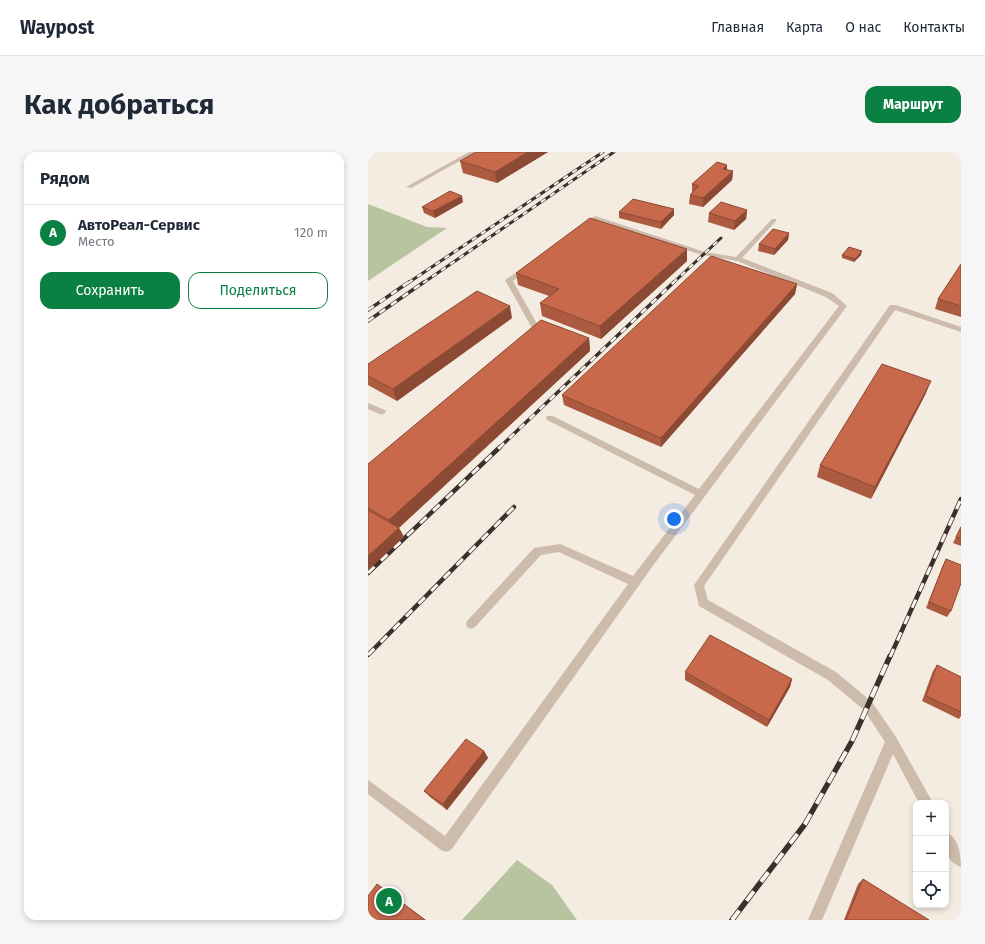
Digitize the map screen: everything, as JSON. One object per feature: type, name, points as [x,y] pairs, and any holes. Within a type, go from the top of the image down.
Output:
[{"type":"lane","points":[[409,187],[473,152]]},
{"type":"lane","points":[[368,786],[446,845],[635,582],[843,306],[829,295],[738,259],[704,254],[595,218],[576,232]]},
{"type":"lane","points":[[738,259],[774,220]]},
{"type":"lane","points":[[523,338],[536,328],[509,280],[533,262]]},
{"type":"lane","points":[[924,800],[892,741],[868,706],[832,676],[703,604],[699,585],[893,308],[961,330]]},
{"type":"lane","points":[[368,406],[382,412]]},
{"type":"lane","points":[[550,418],[701,494]]},
{"type":"lane","points":[[471,624],[538,550],[560,548],[635,582]]},
{"type":"lane","points":[[815,920],[892,741]]},
{"type":"lane","points":[[949,845],[956,858],[961,860]]},
{"type":"green space","points":[[368,204],[427,227],[447,228],[368,281]]},
{"type":"green space","points":[[517,860],[552,885],[577,920],[462,920]]},
{"type":"building","points":[[476,152],[528,152],[495,172],[460,161]]},
{"type":"building","points":[[717,162],[727,165],[723,169],[733,171],[703,198],[690,195],[699,186],[692,184]]},
{"type":"building","points":[[450,191],[462,196],[433,211],[422,207]]},
{"type":"building","points":[[633,199],[674,209],[661,222],[619,212]]},
{"type":"building","points":[[721,202],[747,210],[735,221],[709,213]]},
{"type":"building","points":[[590,218],[687,249],[600,326],[540,303],[559,289],[516,273]]},
{"type":"building","points":[[773,229],[789,233],[775,249],[759,244]]},
{"type":"building","points":[[849,247],[862,251],[855,259],[842,255]]},
{"type":"building","points":[[711,256],[797,284],[661,438],[562,395]]},
{"type":"building","points":[[961,264],[961,306],[938,299]]},
{"type":"building","points":[[477,291],[510,306],[393,389],[368,376],[368,364]]},
{"type":"building","points":[[541,320],[589,338],[389,520],[368,508],[368,464]]},
{"type":"building","points":[[882,364],[931,381],[875,487],[820,465]]},
{"type":"building","points":[[368,510],[399,528],[368,556]]},
{"type":"building","points":[[961,527],[961,538],[956,537]]},
{"type":"building","points":[[946,559],[961,565],[961,583],[951,611],[929,602]]},
{"type":"building","points":[[710,635],[792,679],[769,720],[685,672]]},
{"type":"building","points":[[937,665],[961,677],[961,712],[926,696]]},
{"type":"building","points":[[466,739],[484,751],[443,804],[424,791]]},
{"type":"building","points":[[863,879],[929,920],[846,920]]},
{"type":"building","points":[[377,884],[425,920],[368,920],[368,896]]},
{"type":"railway","points":[[408,283],[603,152]]},
{"type":"railway","points":[[423,283],[614,152]]},
{"type":"railway","points":[[673,283],[721,238]]},
{"type":"railway","points":[[368,310],[409,282]]},
{"type":"railway","points":[[368,321],[424,282]]},
{"type":"railway","points":[[499,448],[674,282]]},
{"type":"railway","points":[[368,573],[500,447]]},
{"type":"railway","points":[[890,657],[961,499]]},
{"type":"railway","points":[[368,655],[514,507]]},
{"type":"railway","points":[[732,920],[805,824],[852,741],[890,656]]},
{"type":"place","name":"АвтоРеал-Сервис","points":[[389,901]]}]
